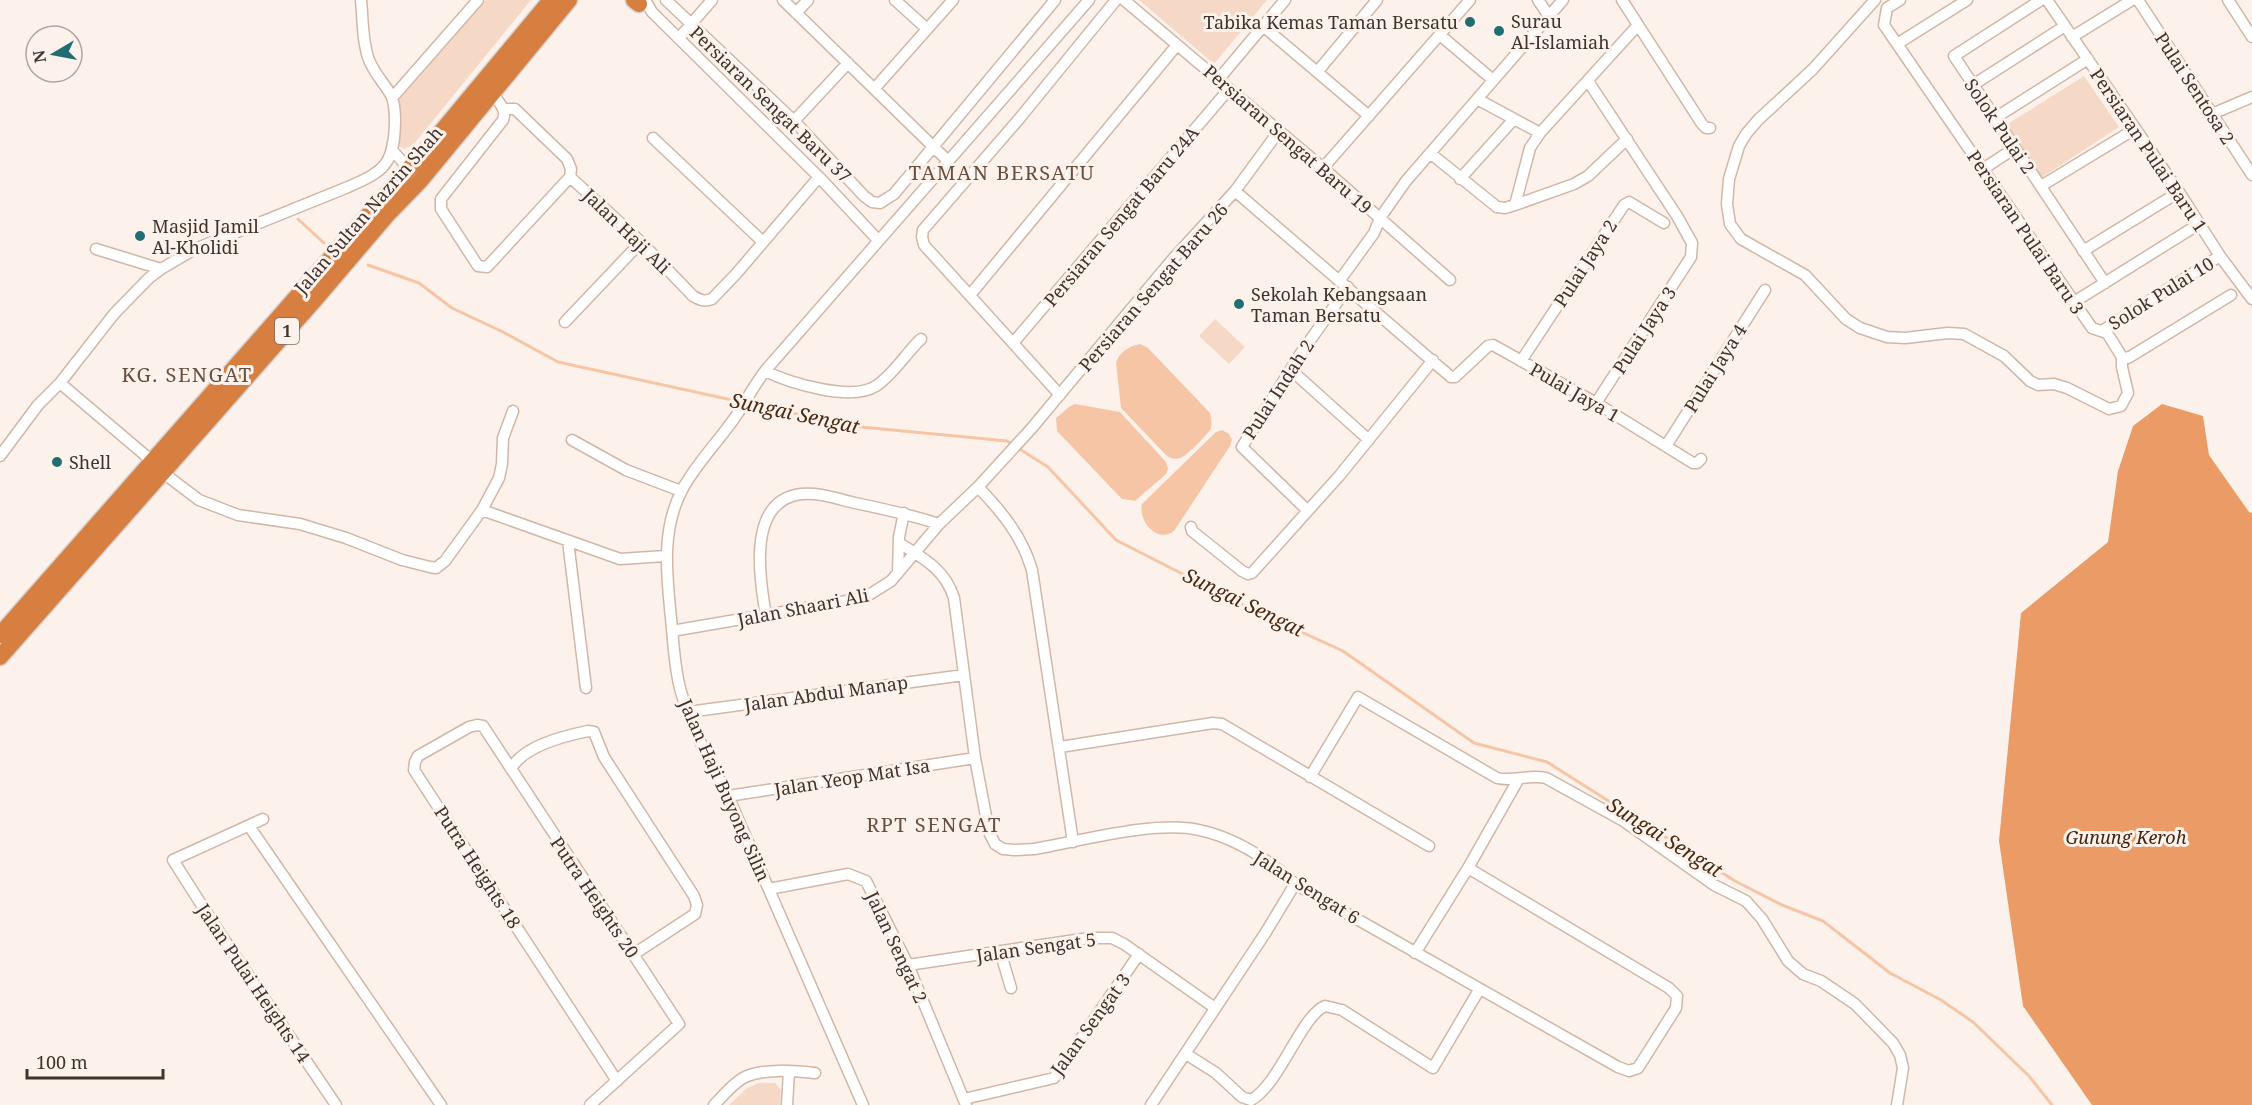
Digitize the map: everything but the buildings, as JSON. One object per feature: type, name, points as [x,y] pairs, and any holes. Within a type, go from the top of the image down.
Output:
[{"type":"highway","points":[[529,26],[542,0]]},
{"type":"highway","name":"Jalan Sultan Nazrin Shah","points":[[0,657],[157,466],[551,0]]},
{"type":"highway","points":[[529,26],[550,10],[558,0]]},
{"type":"highway","name":"Jalan Sultan Nazrin Shah","points":[[0,635],[318,296],[453,142],[569,0]]},
{"type":"highway","points":[[386,216],[389,206],[401,192],[409,170],[424,168],[445,146],[453,142]]},
{"type":"street","points":[[0,456],[38,405],[60,383],[114,314],[149,278],[195,249],[371,178],[384,167],[392,150],[395,114],[392,98],[369,60],[364,41],[361,0]]},
{"type":"street","points":[[392,98],[478,0]]},
{"type":"street","name":"Persiaran Sengat Baru 37","points":[[666,0],[794,121],[872,202],[880,203],[894,194],[933,146]]},
{"type":"street","points":[[679,38],[712,0]]},
{"type":"street","points":[[783,0],[949,162]]},
{"type":"street","points":[[796,13],[807,0]]},
{"type":"street","points":[[895,0],[927,29]]},
{"type":"street","points":[[875,88],[953,0]]},
{"type":"street","points":[[933,146],[1054,0]]},
{"type":"street","name":"Jalan Haji Buyong Silin","points":[[863,1105],[770,889],[728,795],[705,754],[688,712],[676,668],[666,556],[674,512],[681,491],[765,370],[1089,0]]},
{"type":"street","points":[[1060,395],[924,245],[922,237],[923,230],[1019,119],[1116,0]]},
{"type":"street","name":"Persiaran Sengat Baru 19","points":[[1124,0],[1323,168],[1450,280]]},
{"type":"street","points":[[1218,80],[1285,0]]},
{"type":"street","points":[[1318,71],[1377,0]]},
{"type":"street","points":[[1323,168],[1470,0]]},
{"type":"street","points":[[1538,0],[1549,16]]},
{"type":"street","name":"Pulai Indah 2","points":[[1307,510],[1242,447],[1344,283],[1374,233],[1380,218],[1406,181],[1563,0]]},
{"type":"street","points":[[1622,0],[1702,124],[1710,128]]},
{"type":"street","points":[[1875,0],[1813,69],[1746,134],[1736,154],[1729,179],[1730,224],[1741,239],[1805,275],[1846,319],[1874,334],[1905,338],[1948,333],[1964,334],[2004,356],[2030,381],[2038,385],[2054,384],[2067,388],[2109,409],[2121,406],[2128,393],[2122,357],[2128,358],[2231,295]]},
{"type":"street","name":"Persiaran Pulai Baru 3","points":[[1899,0],[1887,8],[1884,25],[2074,302],[2092,327],[2107,333],[2122,357]]},
{"type":"street","points":[[1897,44],[1967,0]]},
{"type":"street","name":"Solok Pulai 2","points":[[2041,0],[1954,54],[2105,283]]},
{"type":"street","name":"Persiaran Pulai Baru 1","points":[[2047,0],[2179,192],[2220,256],[2252,299]]},
{"type":"street","points":[[2228,0],[2252,37]]},
{"type":"street","points":[[2072,37],[2140,1]]},
{"type":"street","name":"Pulai Sentosa 2","points":[[2140,1],[2252,175]]},
{"type":"street","points":[[641,3],[819,177],[878,240]]},
{"type":"street","points":[[1515,205],[1530,148],[1540,133],[1638,25]]},
{"type":"street","points":[[1263,26],[1369,116]]},
{"type":"street","points":[[1973,85],[2065,26]]},
{"type":"street","points":[[1440,35],[1493,80]]},
{"type":"street","points":[[970,296],[1177,45]]},
{"type":"street","points":[[1995,117],[2088,59]]},
{"type":"street","points":[[794,121],[848,63]]},
{"type":"street","points":[[1430,153],[1497,207],[1505,208],[1574,184],[1588,176],[1627,139],[1588,81]]},
{"type":"street","name":"Persiaran Sengat Baru 24A","points":[[1013,343],[1229,89]]},
{"type":"street","points":[[493,94],[504,109],[515,109],[567,159],[571,169],[570,177]]},
{"type":"street","points":[[2212,114],[2252,97]]},
{"type":"street","points":[[1477,99],[1540,133]]},
{"type":"street","name":"Jalan Haji Ali","points":[[504,109],[503,120],[441,199],[440,204],[478,266],[488,267],[570,177],[641,242],[693,296],[701,301],[712,299],[819,177]]},
{"type":"street","points":[[1460,179],[1514,119]]},
{"type":"street","points":[[2041,186],[2135,129]]},
{"type":"street","name":"Persiaran Sengat Baru 26","points":[[978,487],[1022,439],[1172,260],[1234,191],[1279,131]]},
{"type":"street","points":[[653,138],[763,242]]},
{"type":"street","name":"Pulai Jaya 3","points":[[1596,403],[1691,257],[1692,243],[1627,139]]},
{"type":"street","points":[[1983,169],[2015,148]]},
{"type":"street","points":[[392,150],[409,170]]},
{"type":"street","points":[[1191,527],[1192,531],[1242,571],[1252,573],[1369,440],[1433,360],[1234,191]]},
{"type":"street","points":[[2083,250],[2179,192]]},
{"type":"street","name":"Pulai Jaya 2","points":[[1521,361],[1624,205],[1629,202],[1664,223]]},
{"type":"street","points":[[2074,302],[2199,224]]},
{"type":"street","points":[[565,322],[641,242]]},
{"type":"street","points":[[96,249],[161,269]]},
{"type":"street","name":"Solok Pulai 10","points":[[2102,331],[2220,256]]},
{"type":"street","name":"Pulai Jaya 4","points":[[1666,446],[1765,290]]},
{"type":"street","points":[[765,370],[782,380],[813,387],[850,392],[866,391],[878,384],[921,339]]},
{"type":"street","name":"Pulai Jaya 1","points":[[1433,360],[1453,378],[1490,345],[1596,403],[1693,463],[1701,459]]},
{"type":"street","points":[[1291,370],[1369,440]]},
{"type":"street","points":[[60,383],[199,500],[238,515],[300,524],[346,538],[402,560],[436,568],[445,561],[482,510],[499,478],[503,438],[513,411]]},
{"type":"street","points":[[572,440],[626,470],[681,491]]},
{"type":"street","points":[[978,487],[1002,513],[1026,550],[1032,570],[1073,842]]},
{"type":"street","name":"Jalan Shaari Ali","points":[[672,631],[864,597],[885,587],[916,554],[939,524],[978,487]]},
{"type":"street","points":[[766,616],[760,543],[763,527],[780,503],[800,494],[812,494],[904,513],[939,524]]},
{"type":"street","points":[[482,510],[620,559],[666,556]]},
{"type":"street","points":[[898,573],[900,529],[904,513]]},
{"type":"street","points":[[568,542],[586,688]]},
{"type":"street","points":[[899,543],[938,569],[951,590],[956,605],[975,758]]},
{"type":"street","name":"Jalan Abdul Manap","points":[[688,712],[964,675]]},
{"type":"street","points":[[1310,777],[1358,697],[1497,778],[1507,780],[1535,776],[1546,778],[1622,820],[1714,885],[1746,901],[1762,919],[1788,962],[1803,974],[1839,992],[1855,1004],[1893,1043],[1900,1055],[1903,1068],[1897,1105]]},
{"type":"street","points":[[1060,747],[1214,723],[1222,724],[1429,846]]},
{"type":"street","name":"Putra Heights 18","points":[[511,770],[483,726],[477,725],[418,756],[414,770],[617,1081]]},
{"type":"street","points":[[511,770],[518,760],[545,742],[588,730],[594,732],[604,757],[694,896],[697,905],[695,914],[634,954]]},
{"type":"street","name":"Jalan Yeop Mat Isa","points":[[728,795],[975,758]]},
{"type":"street","name":"Jalan Sengat 6","points":[[975,758],[992,840],[1003,849],[1014,850],[1159,828],[1198,830],[1230,841],[1277,867],[1295,884],[1479,990],[1618,1067],[1629,1071],[1638,1068],[1676,1008],[1677,996],[1669,988],[1468,868]]},
{"type":"street","name":"Putra Heights 20","points":[[511,770],[678,1024],[617,1081]]},
{"type":"street","points":[[1416,953],[1518,780]]},
{"type":"street","points":[[264,819],[249,826],[441,1105]]},
{"type":"street","name":"Jalan Pulai Heights 14","points":[[249,826],[173,860],[336,1105]]},
{"type":"street","name":"Jalan Sengat 2","points":[[770,889],[848,874],[860,877],[872,889],[909,965],[965,1102]]},
{"type":"street","points":[[1151,1105],[1255,949],[1295,884]]},
{"type":"street","name":"Jalan Sengat 5","points":[[909,965],[1100,937],[1112,938],[1139,954],[1215,1008]]},
{"type":"street","points":[[1000,951],[1011,988]]},
{"type":"street","name":"Jalan Sengat 3","points":[[965,1102],[1054,1078],[1139,954]]},
{"type":"street","points":[[1186,1054],[1215,1073],[1242,1097],[1251,1100],[1257,1097],[1280,1068],[1315,1014],[1325,1006],[1342,1010],[1433,1068],[1479,990]]},
{"type":"street","points":[[787,1105],[789,1071]]},
{"type":"street","points":[[714,1105],[743,1077],[757,1073],[789,1071],[815,1073]]},
{"type":"street","points":[[590,1105],[617,1081]]},
{"type":"shaded area","points":[[486,0],[531,0],[413,145],[404,149],[397,145],[401,121],[399,100]]},
{"type":"shaded area","points":[[1139,0],[1267,0],[1214,64]]},
{"type":"shaded area","points":[[2084,76],[2119,127],[2041,178],[2006,125]]},
{"type":"shaded area","points":[[1215,319],[1245,347],[1229,364],[1199,336]]},
{"type":"shaded area","points":[[1140,344],[1148,348],[1210,413],[1211,428],[1183,457],[1176,459],[1166,455],[1121,408],[1116,363],[1125,350]]},
{"type":"shaded area","points":[[1075,404],[1120,412],[1166,462],[1168,469],[1166,474],[1135,501],[1122,499],[1057,431],[1056,418]]},
{"type":"shaded area","points":[[1222,430],[1229,434],[1232,440],[1230,446],[1174,531],[1161,535],[1155,533],[1143,517],[1142,504],[1216,432]]},
{"type":"shaded area","points":[[758,1083],[775,1083],[781,1090],[780,1105],[729,1105],[746,1089]]},
{"type":"green space","name":"Gunung Keroh","points":[[2162,404],[2203,416],[2209,455],[2249,512],[2252,513],[2252,1105],[2092,1105],[2023,1006],[1999,841],[2021,613],[2108,542],[2118,471],[2133,426]]},
{"type":"waterway","name":"Sungai Sengat","points":[[298,219],[324,243]]},
{"type":"waterway","name":"Sungai Sengat","points":[[368,265],[419,283],[452,308],[558,362],[851,426],[1007,441],[1048,467],[1116,540],[1251,609],[1343,651],[1474,743],[1547,762],[1735,881],[1782,905],[1823,921],[1890,973],[1941,1000],[1973,1022],[2029,1076],[2052,1105]]},
{"type":"place","name":"Tabika Kemas Taman Bersatu","points":[[1470,22]]},
{"type":"place","name":"Surau Al-Islamiah","points":[[1499,31]]},
{"type":"place","name":"Masjid Jamil Al-Kholidi","points":[[140,236]]},
{"type":"place","name":"Sekolah Kebangsaan Taman Bersatu","points":[[1239,304]]},
{"type":"place","name":"Shell","points":[[57,462]]},
{"type":"district","name":"TAMAN BERSATU","points":[[1002,172]]},
{"type":"district","name":"KG. SENGAT","points":[[187,374]]},
{"type":"district","name":"RPT SENGAT","points":[[934,824]]}]
